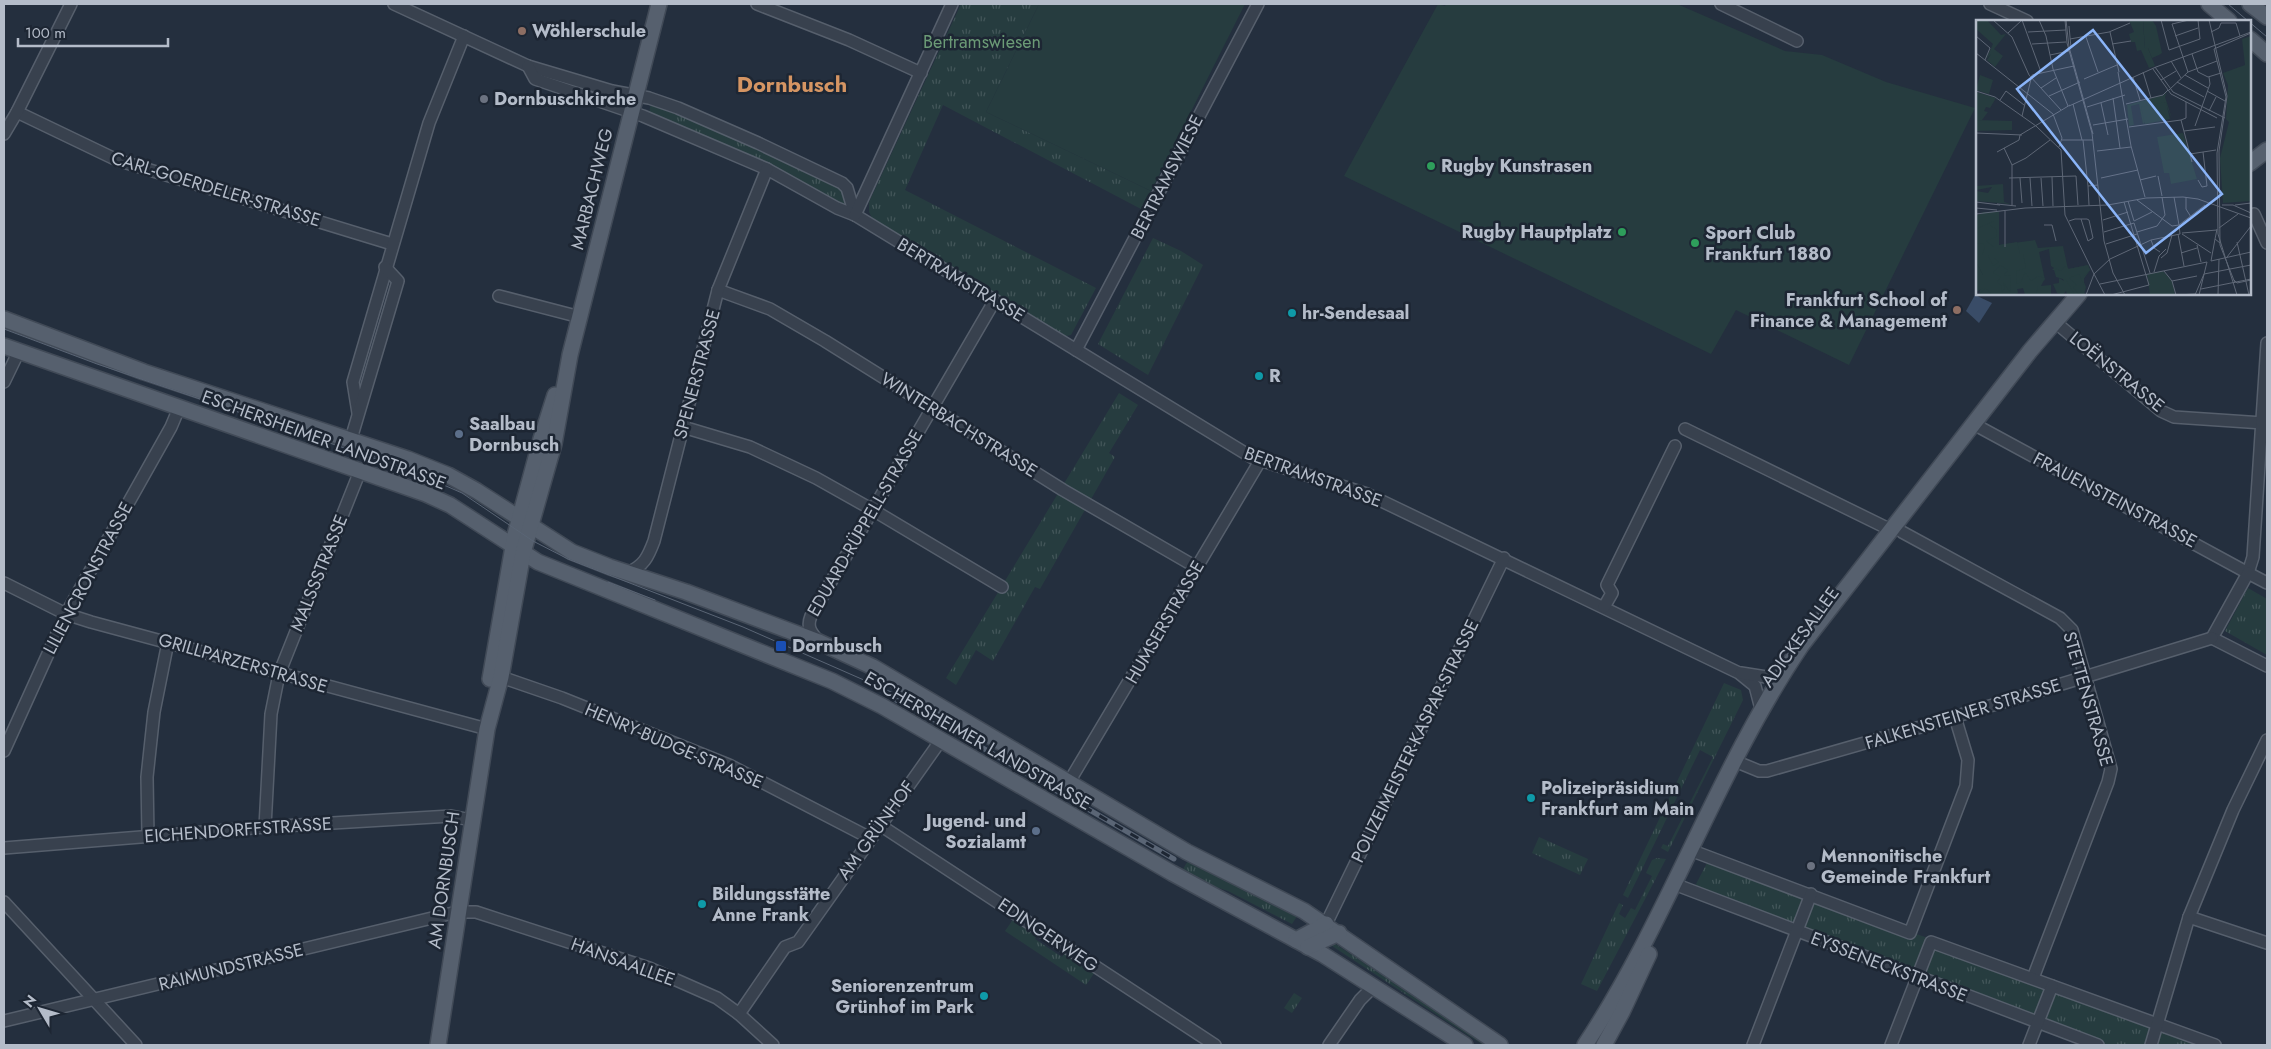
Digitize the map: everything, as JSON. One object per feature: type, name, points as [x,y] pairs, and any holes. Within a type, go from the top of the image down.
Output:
[{"type":"main road","name":"MARBACHWEG","points":[[518,550],[540,439],[570,355],[659,4]]},
{"type":"main road","points":[[2208,4],[2228,20]]},
{"type":"main road","points":[[2250,4],[2267,17]]},
{"type":"main road","points":[[2251,40],[2267,54]]},
{"type":"main road","points":[[2251,161],[2267,150]]},
{"type":"main road","points":[[2251,174],[2267,163]]},
{"type":"main road","name":"ADICKESALLEE","points":[[1604,1045],[1622,1012],[1742,764],[1768,716],[1803,660],[2030,351],[2078,295]]},
{"type":"main road","name":"ADICKESALLEE","points":[[1586,1045],[1614,1002],[1761,709],[1779,679],[1802,646],[1982,428],[2061,327],[2091,295]]},
{"type":"main road","name":"ESCHERSHEIMER LANDSTRASSE","points":[[4,319],[144,372],[394,453],[448,476],[486,496],[572,552],[819,642],[877,669],[1187,852],[1326,924],[1500,1045]]},
{"type":"main road","name":"ESCHERSHEIMER LANDSTRASSE","points":[[4,346],[442,501],[518,550],[562,573],[832,681],[941,740],[1165,869],[1302,943]]},
{"type":"main road","name":"AM DORNBUSCH","points":[[438,1045],[471,820],[488,725],[501,677],[518,550]]},
{"type":"main road","name":"AM DORNBUSCH","points":[[488,725],[490,679],[518,550]]},
{"type":"main road","points":[[1302,943],[1326,924]]},
{"type":"main road","points":[[1323,947],[1326,924]]},
{"type":"main road","points":[[1323,947],[1339,933]]},
{"type":"main road","points":[[1302,943],[1323,947],[1374,986],[1465,1045]]},
{"type":"street","points":[[4,134],[71,4]]},
{"type":"street","points":[[394,4],[528,66],[612,91],[649,98],[678,108],[758,143],[842,183],[847,188],[855,215]]},
{"type":"street","points":[[757,4],[849,40],[922,73]]},
{"type":"street","points":[[855,215],[922,73],[952,4]]},
{"type":"street","name":"BERTRAMSWIESE","points":[[1076,350],[1258,4]]},
{"type":"street","points":[[1721,4],[1797,40]]},
{"type":"street","points":[[1990,4],[2025,20]]},
{"type":"street","points":[[358,413],[352,382],[429,123],[464,36]]},
{"type":"street","name":"BERTRAMSTRASSE","points":[[528,66],[536,79],[631,112],[767,169],[837,208],[855,215],[1260,461],[1367,494],[1504,558],[1739,673],[1755,686],[1761,709]]},
{"type":"street","name":"CARL-GOERDELER-STRASSE","points":[[17,112],[117,160],[392,244]]},
{"type":"street","name":"SPENERSTRASSE","points":[[627,573],[642,565],[650,552],[718,290],[767,169]]},
{"type":"street","points":[[2254,214],[2267,242]]},
{"type":"street","name":"ESCHERSHEIMER LANDSTRASSE","points":[[351,438],[398,281],[385,267]]},
{"type":"street","name":"WINTERBACHSTRASSE","points":[[718,290],[770,309],[932,407],[1063,490],[1196,568]]},
{"type":"street","points":[[499,296],[580,317]]},
{"type":"street","name":"EDUARD-RÜPPELL-STRASSE","points":[[819,642],[810,631],[808,623],[811,616],[994,300]]},
{"type":"street","name":"LOËNSTRASSE","points":[[2061,327],[2161,411],[2174,417],[2263,423]]},
{"type":"street","points":[[2267,343],[2253,557],[2248,573],[2212,638],[2267,666]]},
{"type":"street","points":[[4,382],[19,351]]},
{"type":"street","name":"LILIENCRONSTRASSE","points":[[4,751],[8,730],[66,614],[179,408]]},
{"type":"street","points":[[683,427],[750,447],[816,478],[1002,587]]},
{"type":"street","name":"FRAUENSTEINSTRASSE","points":[[1982,428],[2267,583]]},
{"type":"street","points":[[1686,429],[1896,531]]},
{"type":"street","points":[[1604,608],[1612,593],[1607,585],[1675,446]]},
{"type":"street","name":"HUMSERSTRASSE","points":[[1069,782],[1260,461]]},
{"type":"street","name":"MALSSSTRASSE","points":[[265,827],[271,714],[279,674],[360,472]]},
{"type":"street","name":"STETTENSTRASSE","points":[[1896,531],[2066,622],[2072,630],[2111,769],[2108,782],[2033,978]]},
{"type":"street","name":"POLIZEIMEISTER-KASPAR-STRASSE","points":[[1326,924],[1504,558]]},
{"type":"street","name":"GRILLPARZERSTRASSE","points":[[4,583],[66,614],[279,674],[488,725]]},
{"type":"street","name":"FALKENSTEINER STRASSE","points":[[1742,764],[1759,771],[1767,771],[2212,638]]},
{"type":"street","points":[[148,836],[147,777],[154,712],[168,642]]},
{"type":"street","name":"BERTRAMSTRASSE","points":[[1739,673],[1779,679]]},
{"type":"street","name":"HENRY-BUDGE-STRASSE","points":[[501,677],[562,698],[729,764],[870,838]]},
{"type":"street","points":[[1698,853],[1811,894],[1910,933],[1966,786],[1968,760],[1956,716]]},
{"type":"street","name":"AM GRÜNHOF","points":[[739,1014],[785,948],[798,942],[941,740]]},
{"type":"street","points":[[2151,1045],[2189,917],[2233,810],[2267,740]]},
{"type":"street","name":"EICHENDORFFSTRASSE","points":[[4,848],[265,827],[451,816],[471,820]]},
{"type":"street","name":"EDINGERWEG","points":[[880,825],[1214,1045]]},
{"type":"street","name":"EYSSENECKSTRASSE","points":[[1682,887],[2098,1045]]},
{"type":"street","points":[[1753,1045],[1811,894]]},
{"type":"street","points":[[4,902],[136,1045]]},
{"type":"street","name":"RAIMUNDSTRASSE","points":[[4,1021],[457,912]]},
{"type":"street","name":"HANSAALLEE","points":[[457,912],[484,913],[649,968],[717,998],[739,1014],[773,1045]]},
{"type":"street","points":[[2189,917],[2267,943]]},
{"type":"street","points":[[1891,1045],[1931,942],[2215,1045]]},
{"type":"street","points":[[1328,1045],[1362,998],[1374,986]]},
{"type":"street","points":[[2029,1045],[2052,986]]},
{"type":"green space","name":"Bertramswiesen","points":[[961,4],[1039,4],[986,112],[1151,191],[1141,209],[943,105],[905,190],[1096,288],[1071,335],[1066,336],[998,298],[873,220],[869,212],[869,202]]},
{"type":"green space","name":"Bertramswiesen","points":[[1039,4],[1245,4],[1151,191],[986,112]]},
{"type":"green space","name":"Sport Club Frankfurt 1880","points":[[1438,4],[1445,6],[1446,4],[1677,4],[1785,51],[1822,55],[1886,82],[1975,108],[1849,365],[1736,310],[1711,354],[1344,176]]},
{"type":"green space","points":[[651,103],[759,146],[843,187],[847,200],[843,206],[649,113]]},
{"type":"green space","points":[[1153,238],[1181,251],[1203,265],[1148,375],[1098,344]]},
{"type":"green space","points":[[1119,393],[1138,405],[1109,453],[1115,457],[1040,589],[1035,587],[993,661],[976,650],[956,685],[946,678]]},
{"type":"green space","points":[[2248,588],[2267,599],[2267,655],[2225,631]]},
{"type":"green space","points":[[1724,683],[1741,690],[1743,700],[1668,852],[1661,848],[1663,844],[1668,846],[1713,757],[1700,750],[1628,898],[1623,895]]},
{"type":"green space","points":[[1539,837],[1588,859],[1580,875],[1532,853]]},
{"type":"green space","points":[[1657,858],[1666,859],[1597,991],[1581,984],[1619,903],[1623,905],[1619,914],[1625,918],[1631,908],[1635,910],[1652,876],[1646,873],[1652,860]]},
{"type":"green space","points":[[1189,859],[1299,913],[1292,924],[1228,891],[1209,885],[1183,869]]},
{"type":"green space","points":[[1708,861],[1925,937],[2044,987],[2158,1028],[2198,1045],[2086,1045],[1695,886]]},
{"type":"green space","points":[[1014,918],[1038,934],[1035,939],[1062,957],[1065,952],[1095,972],[1086,985],[1005,931]]},
{"type":"green space","points":[[1334,943],[1488,1045],[1483,1045],[1332,946]]},
{"type":"green space","points":[[1294,993],[1302,998],[1292,1013],[1284,1008]]},
{"type":"water","points":[[1975,295],[1992,303],[1979,323],[1966,311]]},
{"type":"tram line","points":[[2228,4],[2247,20]]},
{"type":"tram line","points":[[2251,23],[2267,37]]},
{"type":"tram line","points":[[4,329],[97,364],[412,471],[462,493],[533,541],[568,559],[743,627],[898,695]]},
{"type":"tram line","points":[[608,582],[655,600]]},
{"type":"railway","points":[[896,700],[926,715],[1174,859]]},
{"type":"place","name":"Wöhlerschule","points":[[522,31]]},
{"type":"place","name":"Dornbuschkirche","points":[[484,99]]},
{"type":"place","name":"Rugby Kunstrasen","points":[[1431,166]]},
{"type":"place","name":"Rugby Hauptplatz","points":[[1622,232]]},
{"type":"place","name":"Sport Club Frankfurt 1880","points":[[1695,243]]},
{"type":"place","name":"Frankfurt School of Finance & Management","points":[[1957,310]]},
{"type":"place","name":"hr-Sendesaal","points":[[1292,313]]},
{"type":"place","name":"R","points":[[1259,376]]},
{"type":"place","name":"Saalbau Dornbusch","points":[[459,434]]},
{"type":"place","name":"Dornbusch","points":[[781,646]]},
{"type":"place","name":"Polizeipräsidium Frankfurt am Main","points":[[1531,798]]},
{"type":"place","name":"Jugend- und Sozialamt","points":[[1036,831]]},
{"type":"place","name":"Mennonitische Gemeinde Frankfurt","points":[[1811,866]]},
{"type":"place","name":"Bildungsstätte Anne Frank","points":[[702,904]]},
{"type":"place","name":"Seniorenzentrum Grünhof im Park","points":[[984,996]]},
{"type":"district","name":"Dornbusch","points":[[792,84]]}]
